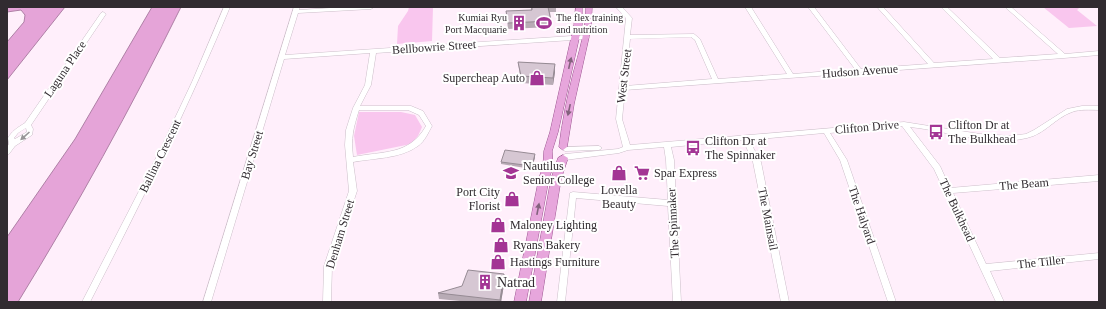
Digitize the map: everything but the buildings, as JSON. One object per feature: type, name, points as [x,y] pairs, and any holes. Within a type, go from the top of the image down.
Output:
[{"type":"main road","points":[[520,302],[549,152],[575,37],[579,7]]},
{"type":"main road","points":[[535,302],[556,179],[564,153],[578,68],[587,37],[590,20],[589,7]]},
{"type":"main road","points":[[549,152],[556,146],[564,153]]},
{"type":"main road","points":[[549,152],[555,159],[564,153]]},
{"type":"street","name":"Ballina Crescent","points":[[86,302],[158,161],[202,67],[227,7]]},
{"type":"street","points":[[296,10],[371,7]]},
{"type":"street","name":"West Street","points":[[619,7],[629,18],[629,37],[618,119],[627,148]]},
{"type":"street","points":[[748,7],[791,76]]},
{"type":"street","points":[[811,7],[859,70]]},
{"type":"street","points":[[880,7],[933,66]]},
{"type":"street","points":[[944,7],[999,61]]},
{"type":"street","points":[[1008,7],[1064,56]]},
{"type":"street","name":"Bay Street","points":[[207,302],[296,10]]},
{"type":"street","name":"Laguna Place","points":[[7,152],[13,144],[30,133],[30,129],[27,124],[103,14]]},
{"type":"street","points":[[629,37],[692,35],[697,39],[716,81]]},
{"type":"street","name":"Bellbowrie Street","points":[[282,57],[587,37]]},
{"type":"street","name":"Denham Street","points":[[327,302],[328,266],[353,191],[351,160],[348,145],[349,130],[356,108],[368,85],[373,51]]},
{"type":"street","name":"Hudson Avenue","points":[[622,88],[1099,53]]},
{"type":"street","points":[[351,160],[407,150],[419,144],[429,126],[421,113],[409,108],[356,108]]},
{"type":"street","name":"Clifton Drive","points":[[564,153],[619,150],[667,144],[904,124],[926,125],[1000,139],[1024,137],[1032,135],[1067,111],[1099,108]]},
{"type":"street","name":"The Bulkhead","points":[[904,124],[937,168],[1000,302]]},
{"type":"street","name":"The Halyard","points":[[825,130],[843,160],[892,302]]},
{"type":"street","name":"The Mainsail","points":[[745,138],[757,162],[785,302]]},
{"type":"street","name":"The Spinnaker","points":[[667,144],[670,160],[677,302]]},
{"type":"street","name":"The Beam","points":[[948,191],[1099,178]]},
{"type":"street","points":[[561,302],[573,196],[671,203]]},
{"type":"street","name":"The Tiller","points":[[984,268],[1099,256]]},
{"type":"shaded area","points":[[7,7],[65,7],[7,80],[7,42],[24,22],[25,15],[21,10],[7,12]]},
{"type":"shaded area","points":[[152,7],[181,7],[143,82],[61,230],[18,302],[7,302],[7,237],[75,139]]},
{"type":"shaded area","points":[[409,7],[433,7],[432,41],[397,44],[398,26]]},
{"type":"shaded area","points":[[1043,7],[1080,7],[1077,10],[1097,26],[1069,28]]},
{"type":"shaded area","points":[[359,112],[401,112],[415,115],[422,127],[418,136],[411,144],[357,155],[354,136]]},
{"type":"place","name":"Kumiai Ryu Port Macquarie","points":[[519,23]]},
{"type":"place","name":"The flex training and nutrition","points":[[544,23]]},
{"type":"place","name":"Supercheap Auto","points":[[537,78]]},
{"type":"place","name":"Clifton Dr at The Bulkhead","points":[[936,132]]},
{"type":"place","name":"Clifton Dr at The Spinnaker","points":[[693,148]]},
{"type":"place","name":"Nautilus Senior College","points":[[511,173]]},
{"type":"place","name":"Lovella Beauty","points":[[619,173]]},
{"type":"place","name":"Spar Express","points":[[642,173]]},
{"type":"place","name":"Port City Florist","points":[[512,199]]},
{"type":"place","name":"Maloney Lighting","points":[[498,225]]},
{"type":"place","name":"Ryans Bakery","points":[[501,245]]},
{"type":"place","name":"Hastings Furniture","points":[[498,262]]},
{"type":"place","name":"Natrad","points":[[485,282]]}]
